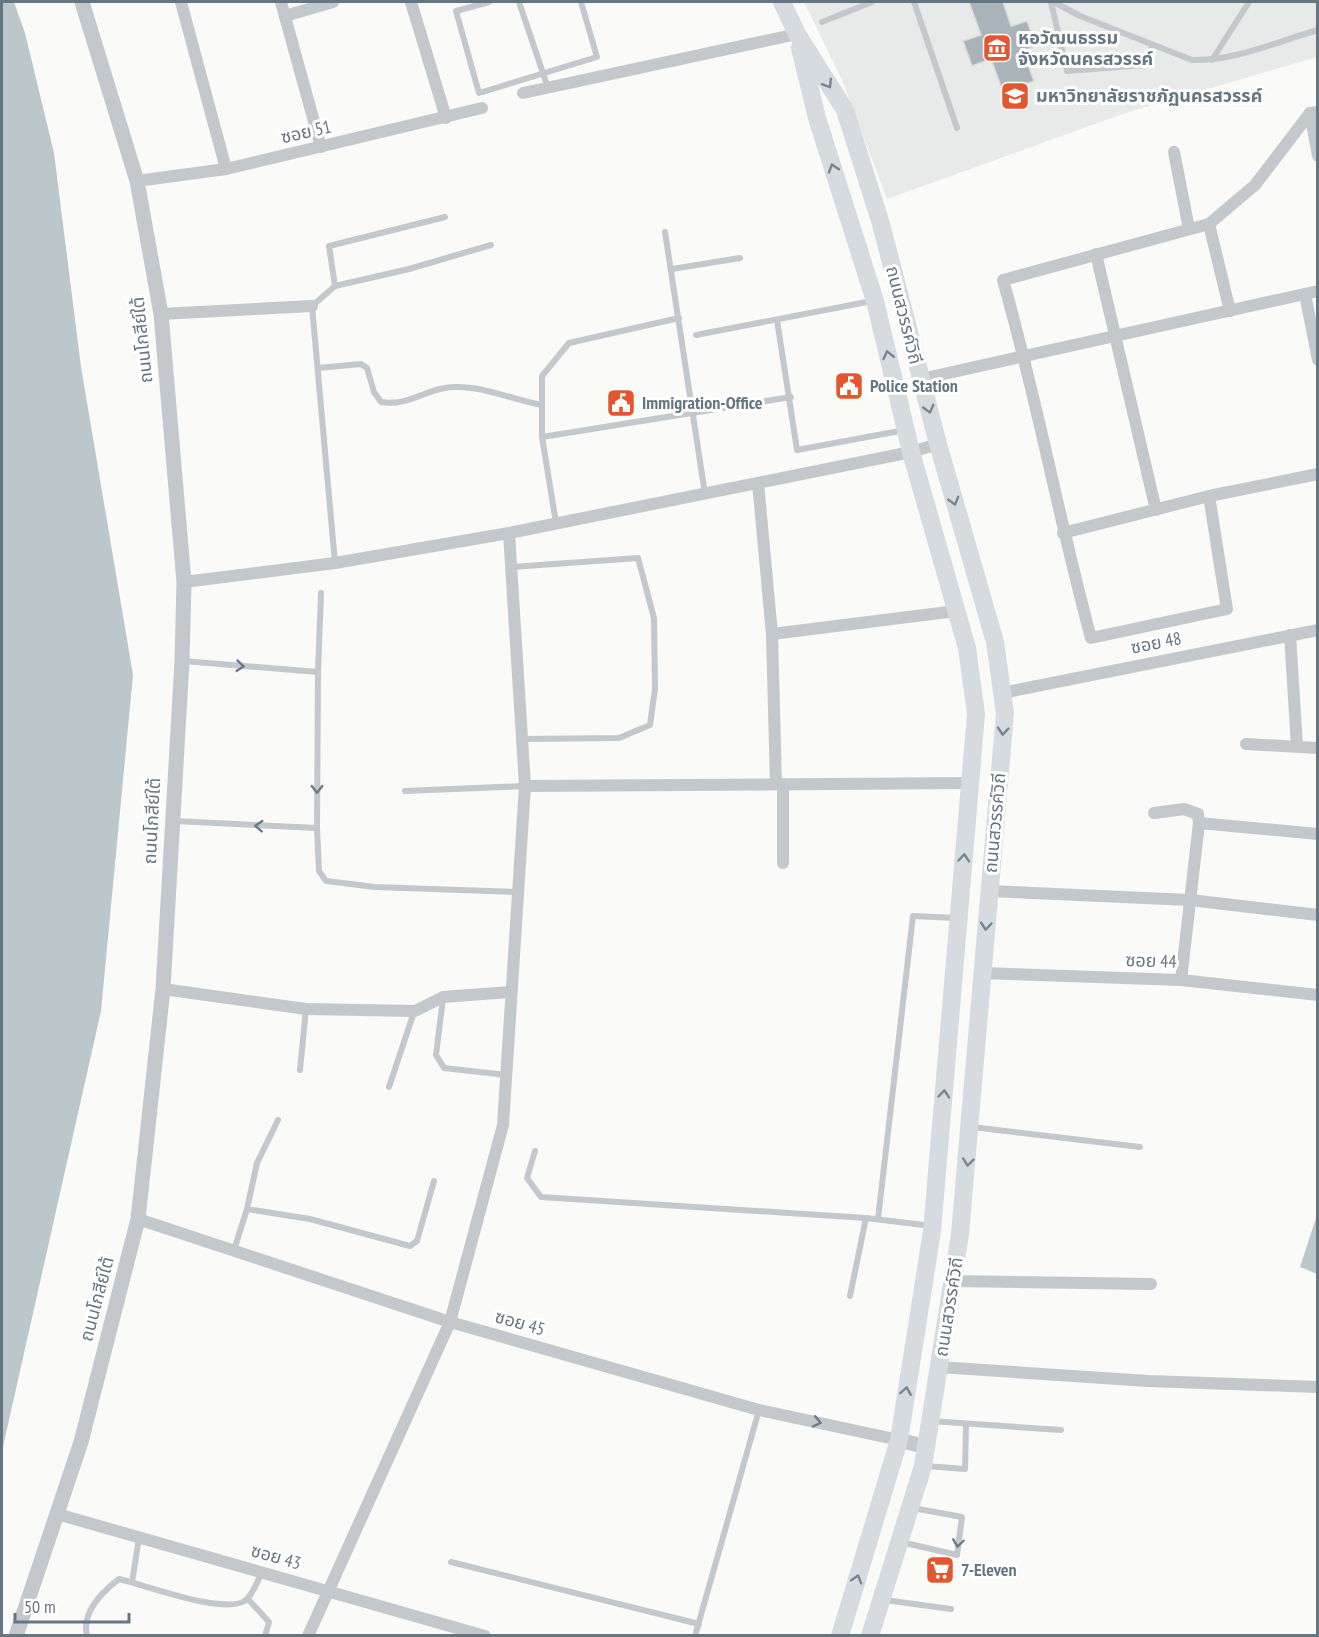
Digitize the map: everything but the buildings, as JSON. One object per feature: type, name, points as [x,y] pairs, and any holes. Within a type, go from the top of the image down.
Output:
[{"type":"main road","name":"ถนนสวรรค์วิถี","points":[[782,2],[797,34],[845,110],[881,224],[938,444],[995,642],[1005,713],[971,1127],[953,1281],[923,1466],[870,1635]]},
{"type":"main road","name":"ถนนสวรรค์วิถี","points":[[797,34],[817,118],[874,301],[911,453],[967,648],[976,714],[932,1226],[899,1440],[840,1635]]},
{"type":"street","name":"ถนนโกสีย์ใต้","points":[[16,1635],[81,1442],[138,1219],[163,989],[182,661],[184,582],[161,314],[137,181],[82,2]]},
{"type":"street","points":[[181,2],[226,169]]},
{"type":"street","points":[[281,2],[321,147]]},
{"type":"street","points":[[285,16],[333,2]]},
{"type":"street","points":[[411,2],[446,118]]},
{"type":"street","points":[[523,93],[797,34]]},
{"type":"street","name":"ซอย 51","points":[[137,181],[226,169],[482,108]]},
{"type":"street","points":[[1314,112],[1317,156]]},
{"type":"street","points":[[1209,496],[1227,609],[1091,639],[1063,533],[1024,356],[1003,280],[1209,224],[1256,185],[1314,112]]},
{"type":"street","points":[[1174,152],[1189,229]]},
{"type":"street","points":[[1209,224],[1230,310]]},
{"type":"street","points":[[1096,254],[1156,510]]},
{"type":"street","points":[[921,380],[1311,292],[1317,360]]},
{"type":"street","points":[[161,314],[312,306]]},
{"type":"street","points":[[184,582],[335,563],[508,533],[911,453],[938,444]]},
{"type":"street","points":[[1063,533],[1209,496],[1317,474]]},
{"type":"street","points":[[758,483],[772,634],[783,863]]},
{"type":"street","points":[[308,1635],[330,1591],[450,1322],[503,1125],[525,786],[508,533]]},
{"type":"street","points":[[772,634],[956,612]]},
{"type":"street","name":"ซอย 48","points":[[1002,693],[1317,630]]},
{"type":"street","points":[[1290,635],[1297,746]]},
{"type":"street","points":[[1246,744],[1317,748]]},
{"type":"street","points":[[525,786],[970,783]]},
{"type":"street","points":[[1154,813],[1184,809],[1198,814],[1199,823],[1181,980]]},
{"type":"street","points":[[1199,823],[1317,834]]},
{"type":"street","points":[[989,891],[1190,900],[1317,915]]},
{"type":"street","name":"ซอย 44","points":[[982,973],[1181,980],[1317,995]]},
{"type":"street","points":[[163,989],[306,1009],[414,1011],[443,997],[510,992]]},
{"type":"street","name":"ซอย 45","points":[[138,1219],[450,1322],[759,1410],[899,1440]]},
{"type":"street","points":[[953,1281],[1151,1284]]},
{"type":"street","points":[[939,1367],[1148,1381],[1317,1387]]},
{"type":"street","points":[[899,1440],[926,1447]]},
{"type":"street","name":"ซอย 43","points":[[57,1514],[485,1635]]},
{"type":"lane","points":[[489,2],[456,11],[479,93],[597,57],[581,2]]},
{"type":"lane","points":[[519,2],[548,88]]},
{"type":"lane","points":[[822,22],[872,2]]},
{"type":"lane","points":[[914,2],[957,128]]},
{"type":"lane","points":[[1052,2],[1080,16],[1192,60],[1212,60],[1254,52],[1317,30]]},
{"type":"lane","points":[[1052,2],[1067,71],[1144,65],[1153,45]]},
{"type":"lane","points":[[1212,60],[1249,2]]},
{"type":"lane","points":[[334,286],[329,246],[445,217]]},
{"type":"lane","points":[[665,232],[705,494]]},
{"type":"lane","points":[[335,563],[312,306],[334,286],[409,269],[491,245]]},
{"type":"lane","points":[[672,269],[740,258]]},
{"type":"lane","points":[[696,336],[874,301]]},
{"type":"lane","points":[[556,524],[542,438],[542,376],[568,343],[679,318]]},
{"type":"lane","points":[[777,320],[791,397],[797,450],[906,430]]},
{"type":"lane","points":[[318,368],[360,364],[368,368],[374,392],[381,402],[393,404],[411,401],[452,387],[475,388],[542,405]]},
{"type":"lane","points":[[542,438],[791,397]]},
{"type":"lane","points":[[512,567],[638,558],[654,618],[655,690],[650,725],[619,738],[522,739]]},
{"type":"lane","points":[[321,593],[318,672],[319,871],[326,881],[375,887],[519,892]]},
{"type":"lane","points":[[182,661],[318,672]]},
{"type":"lane","points":[[405,791],[525,786]]},
{"type":"lane","points":[[171,821],[317,828]]},
{"type":"lane","points":[[878,1219],[913,916],[959,918]]},
{"type":"lane","points":[[443,997],[436,1055],[444,1068],[506,1075]]},
{"type":"lane","points":[[300,1070],[306,1009]]},
{"type":"lane","points":[[389,1087],[414,1011]]},
{"type":"lane","points":[[234,1250],[247,1209],[257,1163],[278,1120]]},
{"type":"lane","points":[[971,1127],[1140,1148]]},
{"type":"lane","points":[[535,1151],[527,1178],[541,1197],[866,1218],[932,1226]]},
{"type":"lane","points":[[247,1209],[310,1219],[410,1246],[417,1241],[434,1181]]},
{"type":"lane","points":[[850,1296],[866,1218]]},
{"type":"lane","points":[[695,1635],[759,1410]]},
{"type":"lane","points":[[931,1421],[1061,1430]]},
{"type":"lane","points":[[923,1466],[964,1469],[966,1424]]},
{"type":"lane","points":[[899,1541],[957,1555],[962,1517],[910,1508]]},
{"type":"lane","points":[[132,1582],[140,1538]]},
{"type":"lane","points":[[451,1562],[699,1624]]},
{"type":"lane","points":[[87,1635],[88,1614],[102,1591],[119,1580],[202,1602],[235,1606],[248,1599],[263,1571]]},
{"type":"lane","points":[[248,1599],[269,1622],[265,1635]]},
{"type":"lane","points":[[882,1599],[951,1610]]},
{"type":"shaded area","points":[[2,2],[14,2],[25,33],[54,153],[81,367],[133,675],[101,1011],[2,1451]]},
{"type":"shaded area","name":"มหาวิทยาลัยราชภัฏนครสวรรค์","points":[[804,2],[1317,2],[1317,57],[1125,113],[887,199],[842,80]]},
{"type":"shaded area","points":[[1317,1215],[1317,1274],[1300,1267]]},
{"type":"place","name":"หอวัฒนธรรม จังหวัดนครสวรรค์","points":[[997,48]]},
{"type":"place","name":"มหาวิทยาลัยราชภัฏนครสวรรค์","points":[[1015,96]]},
{"type":"place","name":"Police Station","points":[[849,386]]},
{"type":"place","name":"Immigration-Office","points":[[621,403]]},
{"type":"place","name":"7-Eleven","points":[[940,1570]]}]
